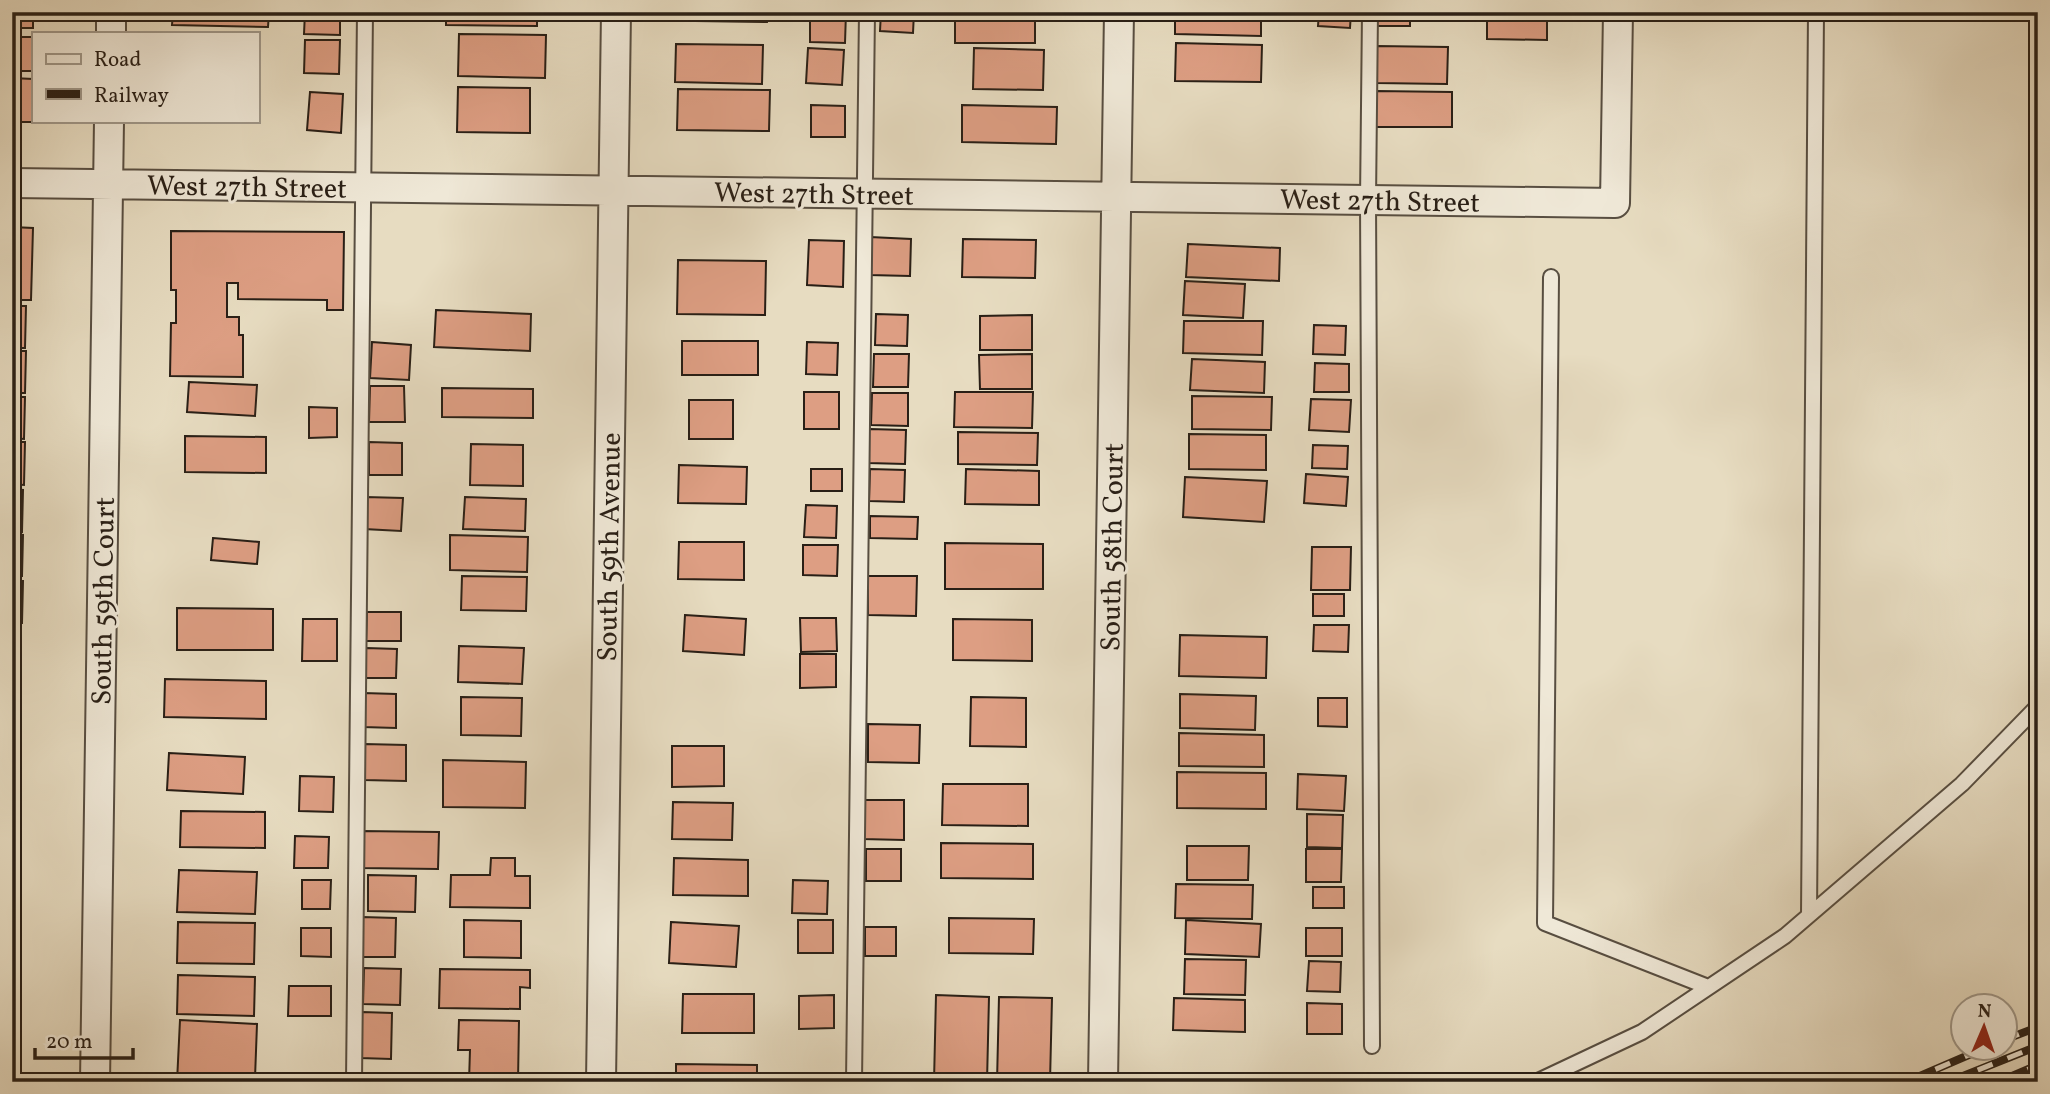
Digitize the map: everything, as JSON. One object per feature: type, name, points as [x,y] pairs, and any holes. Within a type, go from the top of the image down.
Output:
[{"type":"street","points":[[111,12],[111,32]]},
{"type":"street","name":"South 59th Avenue","points":[[601,1082],[616,12]]},
{"type":"street","name":"South 58th Court","points":[[1103,1082],[1119,12]]},
{"type":"street","name":"West 27th Street","points":[[12,183],[1615,203],[1618,12]]},
{"type":"street","name":"South 59th Court","points":[[95,1082],[109,122]]},
{"type":"lane","points":[[354,1082],[365,12]]},
{"type":"lane","points":[[854,1082],[867,12]]},
{"type":"lane","points":[[1370,12],[1367,200],[1372,1046]]},
{"type":"lane","points":[[1809,915],[1816,12]]},
{"type":"lane","points":[[1551,277],[1545,923],[1708,987]]},
{"type":"lane","points":[[1536,1082],[1642,1032],[1785,936],[1962,784],[2038,706]]},
{"type":"building","points":[[12,12],[33,12],[33,28],[12,28]]},
{"type":"building","points":[[173,12],[269,12],[268,27],[172,25]]},
{"type":"building","points":[[305,12],[340,12],[340,35],[304,34]]},
{"type":"building","points":[[446,12],[537,12],[537,26],[446,25]]},
{"type":"building","points":[[696,12],[768,12],[767,22],[696,21]]},
{"type":"building","points":[[810,12],[846,12],[845,43],[810,42]]},
{"type":"building","points":[[881,12],[914,12],[913,33],[880,31]]},
{"type":"building","points":[[955,12],[1035,12],[1035,43],[955,43]]},
{"type":"building","points":[[1175,12],[1261,12],[1261,36],[1175,34]]},
{"type":"building","points":[[1319,12],[1351,12],[1350,28],[1318,26]]},
{"type":"building","points":[[1376,12],[1410,12],[1410,26],[1376,26]]},
{"type":"building","points":[[1487,12],[1547,12],[1547,40],[1487,39]]},
{"type":"building","points":[[459,34],[546,35],[545,78],[458,76]]},
{"type":"building","points":[[12,37],[32,37],[32,71],[12,71]]},
{"type":"building","points":[[305,40],[340,40],[339,74],[304,73]]},
{"type":"building","points":[[1176,43],[1262,45],[1261,82],[1175,81]]},
{"type":"building","points":[[676,44],[763,45],[762,84],[675,82]]},
{"type":"building","points":[[1377,46],[1448,47],[1447,84],[1376,83]]},
{"type":"building","points":[[808,48],[844,50],[842,85],[806,83]]},
{"type":"building","points":[[974,48],[1044,50],[1043,90],[973,89]]},
{"type":"building","points":[[12,78],[32,79],[32,122],[12,122]]},
{"type":"building","points":[[458,87],[530,88],[530,133],[457,132]]},
{"type":"building","points":[[678,89],[770,90],[769,131],[677,130]]},
{"type":"building","points":[[1376,91],[1452,92],[1452,127],[1376,127]]},
{"type":"building","points":[[310,92],[343,94],[341,133],[307,130]]},
{"type":"building","points":[[811,105],[845,106],[845,137],[811,137]]},
{"type":"building","points":[[962,105],[1057,107],[1056,144],[962,142]]},
{"type":"building","points":[[12,227],[33,228],[31,300],[12,300]]},
{"type":"building","points":[[171,231],[344,232],[343,310],[327,310],[327,300],[238,299],[238,283],[227,283],[227,317],[239,317],[239,335],[243,335],[243,377],[170,376],[171,323],[176,323],[176,290],[171,290]]},
{"type":"building","points":[[870,237],[911,239],[910,276],[869,275]]},
{"type":"building","points":[[963,239],[1036,240],[1035,278],[962,277]]},
{"type":"building","points":[[809,240],[844,241],[843,287],[807,285]]},
{"type":"building","points":[[1188,244],[1280,248],[1279,281],[1186,277]]},
{"type":"building","points":[[678,260],[766,261],[765,315],[677,314]]},
{"type":"building","points":[[1185,281],[1245,284],[1243,318],[1183,315]]},
{"type":"building","points":[[12,306],[26,306],[25,348],[12,348]]},
{"type":"building","points":[[436,310],[531,314],[530,351],[434,347]]},
{"type":"building","points":[[876,314],[908,315],[907,346],[875,345]]},
{"type":"building","points":[[1032,315],[1032,350],[980,350],[980,316]]},
{"type":"building","points":[[1184,321],[1263,321],[1262,355],[1183,353]]},
{"type":"building","points":[[1314,325],[1346,326],[1345,355],[1313,354]]},
{"type":"building","points":[[682,341],[758,341],[758,375],[682,375]]},
{"type":"building","points":[[372,342],[411,345],[409,380],[370,378]]},
{"type":"building","points":[[807,342],[838,343],[837,375],[806,374]]},
{"type":"building","points":[[12,351],[26,351],[25,393],[12,393]]},
{"type":"building","points":[[874,354],[909,354],[908,387],[873,387]]},
{"type":"building","points":[[1032,354],[1032,389],[980,389],[979,355]]},
{"type":"building","points":[[1192,359],[1265,362],[1264,393],[1190,390]]},
{"type":"building","points":[[1315,363],[1349,364],[1349,392],[1314,392]]},
{"type":"building","points":[[189,382],[257,385],[255,416],[187,412]]},
{"type":"building","points":[[370,386],[404,386],[405,422],[369,422]]},
{"type":"building","points":[[442,388],[533,389],[533,418],[442,417]]},
{"type":"building","points":[[804,392],[839,392],[839,429],[804,429]]},
{"type":"building","points":[[955,392],[1033,392],[1032,428],[954,427]]},
{"type":"building","points":[[872,393],[908,393],[908,426],[871,425]]},
{"type":"building","points":[[1192,396],[1272,397],[1271,430],[1192,429]]},
{"type":"building","points":[[12,397],[25,397],[24,439],[12,438]]},
{"type":"building","points":[[1311,399],[1351,400],[1349,432],[1309,430]]},
{"type":"building","points":[[689,400],[733,400],[733,439],[689,439]]},
{"type":"building","points":[[309,407],[337,408],[337,437],[309,438]]},
{"type":"building","points":[[869,429],[906,430],[905,464],[868,463]]},
{"type":"building","points":[[958,432],[1038,433],[1037,465],[958,464]]},
{"type":"building","points":[[1189,434],[1266,435],[1266,470],[1189,469]]},
{"type":"building","points":[[185,436],[266,437],[266,473],[185,472]]},
{"type":"building","points":[[12,442],[25,442],[24,485],[12,484]]},
{"type":"building","points":[[369,442],[402,443],[402,475],[369,475]]},
{"type":"building","points":[[471,444],[523,445],[523,486],[470,485]]},
{"type":"building","points":[[1313,445],[1348,446],[1347,469],[1312,468]]},
{"type":"building","points":[[679,465],[747,467],[746,504],[678,503]]},
{"type":"building","points":[[811,469],[842,469],[842,491],[811,491]]},
{"type":"building","points":[[870,469],[905,470],[904,502],[869,501]]},
{"type":"building","points":[[966,469],[1039,471],[1039,505],[965,504]]},
{"type":"building","points":[[1306,474],[1348,477],[1346,506],[1304,503]]},
{"type":"building","points":[[1185,477],[1267,481],[1264,522],[1183,517]]},
{"type":"building","points":[[12,489],[23,490],[22,532],[12,532]]},
{"type":"building","points":[[365,497],[403,498],[401,531],[364,529]]},
{"type":"building","points":[[465,497],[526,499],[525,531],[463,529]]},
{"type":"building","points":[[806,505],[837,506],[836,538],[804,537]]},
{"type":"building","points":[[870,516],[918,517],[917,539],[870,538]]},
{"type":"building","points":[[12,534],[23,535],[22,576],[12,576]]},
{"type":"building","points":[[450,535],[528,537],[527,572],[450,570]]},
{"type":"building","points":[[213,538],[259,542],[257,564],[211,560]]},
{"type":"building","points":[[679,542],[744,542],[744,580],[678,579]]},
{"type":"building","points":[[945,543],[1043,544],[1043,589],[945,589]]},
{"type":"building","points":[[803,545],[838,545],[837,576],[803,575]]},
{"type":"building","points":[[1312,547],[1351,547],[1350,590],[1311,590]]},
{"type":"building","points":[[462,576],[527,577],[526,611],[461,610]]},
{"type":"building","points":[[868,576],[917,576],[916,616],[868,615]]},
{"type":"building","points":[[12,581],[23,581],[22,623],[12,623]]},
{"type":"building","points":[[1313,594],[1344,594],[1344,616],[1313,616]]},
{"type":"building","points":[[177,608],[273,609],[273,650],[177,650]]},
{"type":"building","points":[[367,612],[401,612],[401,641],[366,641]]},
{"type":"building","points":[[685,615],[746,619],[744,655],[683,651]]},
{"type":"building","points":[[800,618],[836,618],[837,651],[801,652]]},
{"type":"building","points":[[303,619],[337,619],[337,661],[302,661]]},
{"type":"building","points":[[953,619],[1032,620],[1032,661],[953,660]]},
{"type":"building","points":[[1314,625],[1349,625],[1348,652],[1313,651]]},
{"type":"building","points":[[12,626],[21,627],[21,669],[12,669]]},
{"type":"building","points":[[1180,635],[1267,637],[1266,678],[1179,676]]},
{"type":"building","points":[[459,646],[524,648],[522,684],[458,682]]},
{"type":"building","points":[[366,648],[397,649],[396,678],[365,678]]},
{"type":"building","points":[[800,654],[836,654],[836,687],[800,688]]},
{"type":"building","points":[[12,671],[21,672],[20,713],[12,713]]},
{"type":"building","points":[[165,679],[266,681],[266,719],[164,717]]},
{"type":"building","points":[[363,693],[396,694],[396,728],[363,727]]},
{"type":"building","points":[[1180,694],[1256,696],[1255,730],[1180,728]]},
{"type":"building","points":[[461,697],[522,698],[521,736],[461,735]]},
{"type":"building","points":[[971,697],[1026,698],[1026,747],[970,746]]},
{"type":"building","points":[[1318,698],[1347,698],[1347,727],[1318,726]]},
{"type":"building","points":[[12,717],[21,717],[20,759],[12,759]]},
{"type":"building","points":[[868,724],[920,725],[919,763],[868,762]]},
{"type":"building","points":[[1179,733],[1264,735],[1264,767],[1179,766]]},
{"type":"building","points":[[364,744],[406,745],[406,781],[364,780]]},
{"type":"building","points":[[672,746],[724,746],[724,786],[672,787]]},
{"type":"building","points":[[169,753],[245,757],[243,794],[167,790]]},
{"type":"building","points":[[443,760],[526,762],[525,808],[443,807]]},
{"type":"building","points":[[12,765],[20,765],[19,807],[12,807]]},
{"type":"building","points":[[1177,772],[1266,773],[1266,809],[1177,808]]},
{"type":"building","points":[[1298,774],[1346,776],[1344,811],[1297,809]]},
{"type":"building","points":[[300,776],[334,777],[333,812],[299,811]]},
{"type":"building","points":[[943,784],[1028,784],[1028,826],[942,825]]},
{"type":"building","points":[[862,800],[904,800],[904,840],[862,839]]},
{"type":"building","points":[[673,802],[733,803],[732,840],[672,839]]},
{"type":"building","points":[[12,810],[20,810],[19,852],[12,851]]},
{"type":"building","points":[[181,811],[265,812],[265,848],[180,847]]},
{"type":"building","points":[[1307,814],[1343,815],[1342,848],[1307,847]]},
{"type":"building","points":[[361,831],[439,832],[438,869],[360,868]]},
{"type":"building","points":[[295,836],[329,837],[328,868],[294,868]]},
{"type":"building","points":[[941,843],[1033,844],[1033,879],[941,878]]},
{"type":"building","points":[[1187,846],[1249,846],[1248,880],[1187,880]]},
{"type":"building","points":[[866,849],[901,849],[901,881],[866,881]]},
{"type":"building","points":[[1306,849],[1342,849],[1341,882],[1306,882]]},
{"type":"building","points":[[12,855],[18,855],[17,897],[12,897]]},
{"type":"building","points":[[491,858],[515,858],[515,876],[530,876],[530,908],[450,907],[451,875],[490,875]]},
{"type":"building","points":[[674,858],[748,860],[748,896],[673,895]]},
{"type":"building","points":[[179,870],[257,872],[255,914],[177,912]]},
{"type":"building","points":[[368,875],[416,876],[415,912],[368,911]]},
{"type":"building","points":[[302,880],[331,880],[330,909],[302,909]]},
{"type":"building","points":[[793,880],[828,881],[827,914],[792,913]]},
{"type":"building","points":[[1176,884],[1253,885],[1252,919],[1175,918]]},
{"type":"building","points":[[1313,887],[1344,887],[1344,908],[1313,908]]},
{"type":"building","points":[[12,901],[18,901],[17,943],[12,943]]},
{"type":"building","points":[[362,917],[396,918],[395,957],[361,957]]},
{"type":"building","points":[[949,918],[1034,919],[1033,954],[949,953]]},
{"type":"building","points":[[464,920],[521,921],[521,958],[464,957]]},
{"type":"building","points":[[798,920],[833,920],[833,953],[798,953]]},
{"type":"building","points":[[1186,920],[1261,924],[1259,957],[1185,954]]},
{"type":"building","points":[[178,922],[255,923],[254,964],[177,963]]},
{"type":"building","points":[[671,922],[739,926],[736,967],[669,963]]},
{"type":"building","points":[[865,927],[896,927],[896,956],[865,956]]},
{"type":"building","points":[[301,928],[331,928],[331,957],[301,956]]},
{"type":"building","points":[[1306,928],[1342,928],[1342,956],[1306,956]]},
{"type":"building","points":[[12,947],[18,947],[17,989],[12,989]]},
{"type":"building","points":[[1185,959],[1246,960],[1245,995],[1184,994]]},
{"type":"building","points":[[1309,961],[1341,962],[1340,992],[1307,991]]},
{"type":"building","points":[[364,968],[401,969],[400,1005],[363,1004]]},
{"type":"building","points":[[440,969],[530,970],[530,988],[520,987],[520,1009],[439,1008]]},
{"type":"building","points":[[178,975],[255,977],[254,1016],[177,1014]]},
{"type":"building","points":[[289,986],[331,986],[331,1016],[288,1016]]},
{"type":"building","points":[[12,993],[18,993],[17,1035],[12,1035]]},
{"type":"building","points":[[683,994],[754,994],[754,1033],[682,1033]]},
{"type":"building","points":[[834,995],[834,1028],[799,1029],[799,996]]},
{"type":"building","points":[[936,995],[989,997],[987,1082],[934,1082]]},
{"type":"building","points":[[999,997],[1052,998],[1050,1082],[997,1082]]},
{"type":"building","points":[[1174,998],[1245,1000],[1245,1032],[1173,1030]]},
{"type":"building","points":[[1307,1003],[1342,1004],[1342,1034],[1307,1034]]},
{"type":"building","points":[[362,1012],[392,1013],[391,1059],[360,1058]]},
{"type":"building","points":[[180,1020],[257,1024],[255,1078],[231,1077],[231,1082],[177,1082]]},
{"type":"building","points":[[459,1020],[519,1021],[518,1082],[469,1082],[470,1050],[458,1050]]},
{"type":"building","points":[[12,1040],[16,1040],[15,1082],[12,1082]]},
{"type":"building","points":[[676,1064],[757,1065],[757,1082],[676,1082]]},
{"type":"railway","points":[[2018,1035],[2038,1027]]},
{"type":"railway","points":[[1948,1082],[2038,1046]]},
{"type":"railway","points":[[1906,1082],[1952,1062]]},
{"type":"railway","points":[[1998,1082],[2038,1065]]}]
